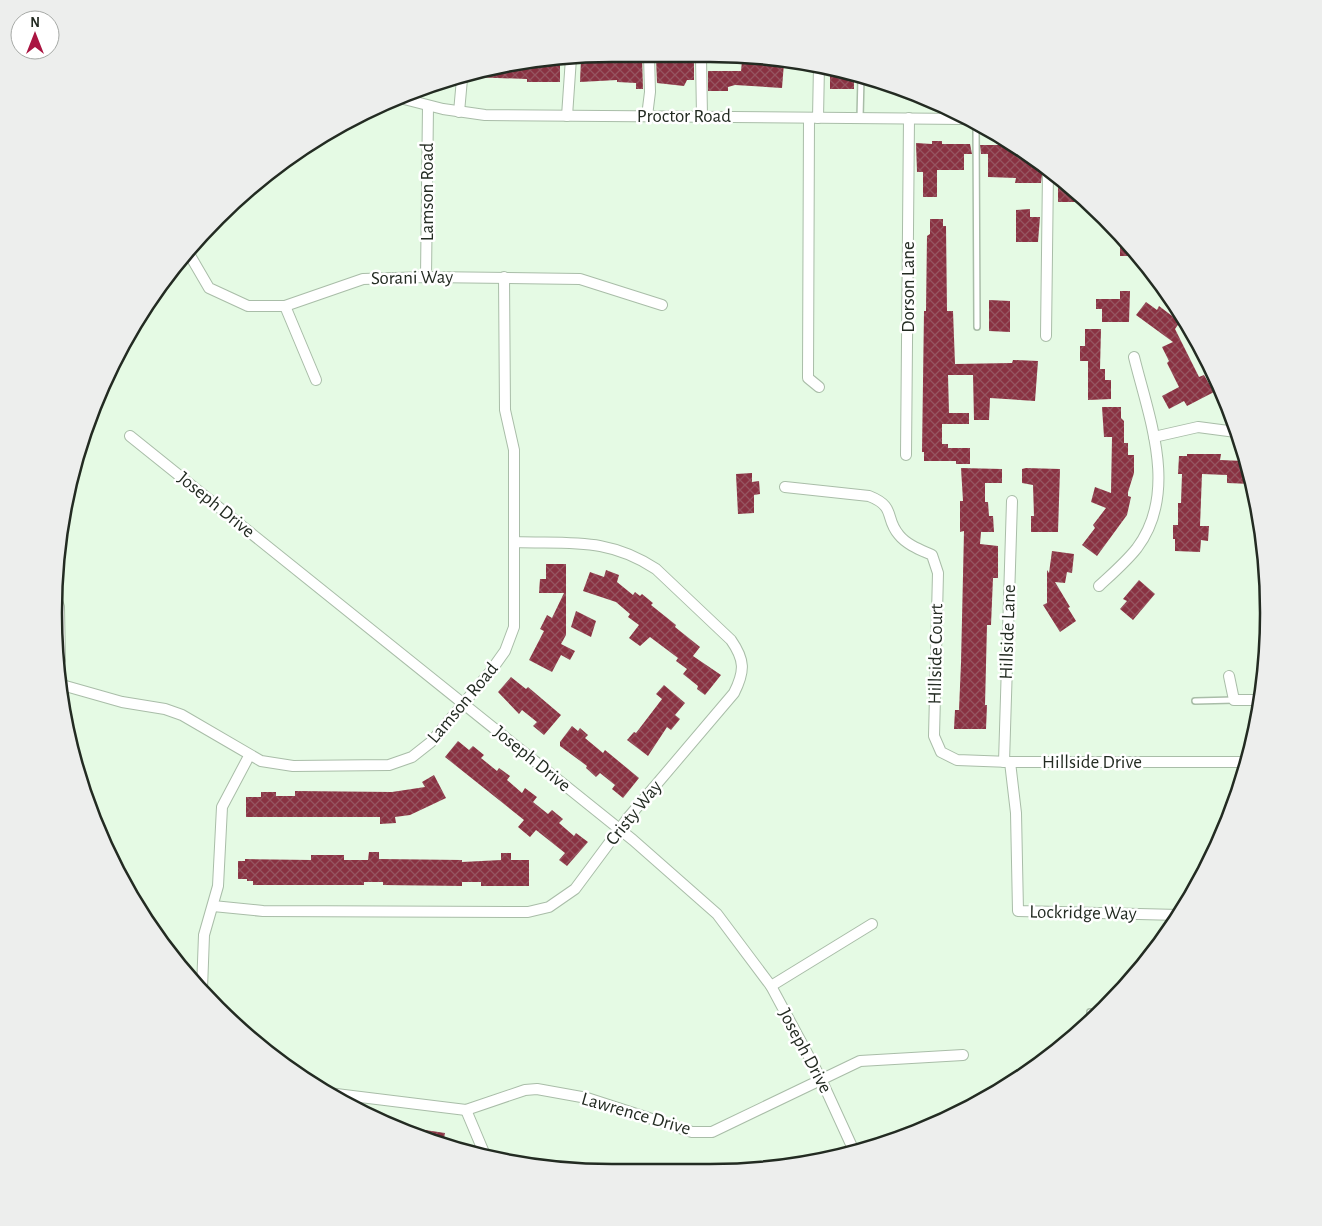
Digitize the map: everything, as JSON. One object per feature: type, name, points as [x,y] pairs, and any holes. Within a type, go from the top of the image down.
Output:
[{"type":"street","points":[[647,116],[650,92],[649,62]]},
{"type":"street","points":[[702,62],[702,116]]},
{"type":"street","points":[[568,116],[571,65]]},
{"type":"street","points":[[818,73],[813,118],[808,378],[819,387]]},
{"type":"street","points":[[459,112],[462,84]]},
{"type":"street","name":"Proctor Road","points":[[412,101],[428,106],[484,115],[951,119]]},
{"type":"street","name":"Lamson Road","points":[[426,278],[428,106]]},
{"type":"street","name":"Dorson Lane","points":[[906,455],[909,118]]},
{"type":"street","points":[[1046,336],[1048,179]]},
{"type":"street","name":"Sorani Way","points":[[192,259],[209,288],[248,306],[285,306],[363,279],[426,278],[580,279],[662,305]]},
{"type":"street","name":"Lamson Road","points":[[67,686],[122,702],[173,712],[249,756],[262,761],[288,766],[374,766],[398,763],[412,758],[425,748],[495,665],[505,651],[512,634],[515,613],[514,450],[505,410],[504,278]]},
{"type":"street","points":[[285,306],[316,380]]},
{"type":"street","points":[[1099,586],[1137,548],[1150,524],[1157,499],[1158,482],[1154,437],[1134,358]]},
{"type":"street","points":[[1154,437],[1198,428],[1228,431]]},
{"type":"street","name":"Joseph Drive","points":[[130,436],[464,703],[619,830],[717,914],[771,986],[820,1078],[851,1145]]},
{"type":"street","name":"Hillside Court","points":[[785,487],[869,496],[881,501],[888,509],[898,534],[913,546],[932,555],[938,574],[934,736],[941,752]]},
{"type":"street","name":"Hillside Lane","points":[[1007,762],[1012,501]]},
{"type":"street","name":"Cristy Way","points":[[213,906],[263,912],[510,912],[538,910],[549,907],[568,895],[619,830],[734,693],[741,678],[740,653],[725,633],[656,569],[626,551],[591,544],[515,542]]},
{"type":"street","points":[[1229,676],[1234,700],[1252,700]]},
{"type":"street","name":"Hillside Drive","points":[[941,752],[957,760],[1007,762],[1239,762]]},
{"type":"street","points":[[202,980],[204,940],[218,886],[222,807],[249,756]]},
{"type":"street","name":"Lockridge Way","points":[[1007,762],[1016,813],[1018,912],[1170,915]]},
{"type":"street","points":[[771,986],[872,924]]},
{"type":"street","name":"Lawrence Drive","points":[[348,1096],[466,1110],[525,1090],[537,1089],[587,1098],[692,1132],[712,1132],[729,1126],[820,1078],[860,1061],[963,1055]]},
{"type":"street","points":[[466,1110],[482,1147]]},
{"type":"lane","points":[[860,118],[861,84]]},
{"type":"lane","points":[[976,132],[976,327]]},
{"type":"lane","points":[[1195,701],[1234,700]]},
{"type":"building","points":[[642,62],[643,89],[636,89],[636,83],[617,82],[617,80],[580,82],[581,64]]},
{"type":"building","points":[[656,62],[694,62],[694,80],[687,80],[684,86],[657,83]]},
{"type":"building","points":[[742,64],[784,67],[782,88],[735,85],[728,87],[728,91],[708,91],[708,71],[741,71]]},
{"type":"building","points":[[560,65],[560,82],[527,82],[527,79],[486,78],[541,67]]},
{"type":"building","points":[[830,76],[854,82],[854,89],[830,89]]},
{"type":"building","points":[[932,141],[942,141],[942,144],[970,144],[972,154],[964,154],[964,170],[937,170],[937,197],[923,197],[923,172],[917,172],[916,143],[932,144]]},
{"type":"building","points":[[980,145],[999,145],[1042,175],[1041,183],[1015,183],[1016,178],[988,177],[988,154],[981,154]]},
{"type":"building","points":[[1058,188],[1075,202],[1058,202]]},
{"type":"building","points":[[1030,209],[1030,217],[1040,217],[1038,242],[1016,242],[1016,210]]},
{"type":"building","points":[[930,219],[943,219],[943,226],[946,226],[947,311],[953,311],[955,364],[1012,363],[1013,360],[1038,361],[1035,401],[990,398],[989,420],[974,420],[973,375],[948,375],[949,413],[969,413],[969,424],[942,424],[942,444],[948,444],[948,448],[970,448],[970,464],[956,464],[956,461],[924,461],[924,452],[922,452],[924,311],[926,311],[927,236],[930,234]]},
{"type":"building","points":[[1120,247],[1128,256],[1120,256]]},
{"type":"building","points":[[1120,291],[1130,291],[1129,322],[1102,322],[1102,309],[1096,309],[1096,299],[1120,299]]},
{"type":"building","points":[[989,300],[1010,301],[1010,332],[989,331]]},
{"type":"building","points":[[1146,302],[1157,310],[1159,306],[1173,317],[1178,325],[1175,329],[1199,377],[1204,375],[1213,392],[1187,406],[1184,401],[1169,409],[1162,396],[1179,387],[1167,363],[1169,361],[1162,347],[1173,342],[1136,315]]},
{"type":"building","points":[[1085,329],[1101,329],[1100,369],[1105,369],[1105,380],[1111,380],[1111,399],[1088,400],[1088,361],[1080,361],[1080,346],[1085,346]]},
{"type":"building","points":[[1102,407],[1121,407],[1121,418],[1124,421],[1124,443],[1128,443],[1128,455],[1134,455],[1134,473],[1128,492],[1128,496],[1131,497],[1127,515],[1097,556],[1082,545],[1095,528],[1093,525],[1106,508],[1091,502],[1095,487],[1111,493],[1112,437],[1104,437]]},
{"type":"building","points":[[1187,454],[1221,454],[1220,460],[1238,461],[1244,484],[1227,483],[1227,475],[1202,474],[1200,526],[1209,526],[1208,541],[1201,540],[1200,552],[1175,551],[1175,539],[1173,539],[1173,525],[1178,525],[1178,503],[1181,503],[1182,474],[1178,474],[1179,456],[1187,456]]},
{"type":"building","points":[[961,468],[1002,469],[1002,483],[985,483],[985,502],[988,502],[989,516],[993,516],[994,532],[981,532],[980,544],[998,546],[998,578],[993,578],[991,625],[987,625],[986,729],[954,729],[955,710],[959,710],[961,663],[964,531],[960,532],[960,501],[963,501]]},
{"type":"building","points":[[1022,469],[1060,469],[1058,532],[1031,532],[1031,516],[1034,516],[1033,485],[1022,483]]},
{"type":"building","points":[[752,473],[752,482],[759,481],[760,494],[754,495],[754,513],[738,514],[736,474]]},
{"type":"building","points":[[1052,551],[1074,554],[1072,573],[1067,572],[1065,583],[1055,582],[1076,621],[1060,632],[1043,605],[1047,603],[1047,570],[1049,573]]},
{"type":"building","points":[[546,564],[566,564],[566,635],[561,644],[575,651],[570,660],[561,655],[552,672],[529,660],[544,631],[540,629],[547,615],[552,618],[564,593],[539,593],[540,579],[546,579]]},
{"type":"building","points":[[606,570],[619,575],[617,582],[633,595],[635,592],[640,596],[642,594],[653,603],[651,605],[676,625],[675,627],[700,647],[693,656],[721,675],[705,695],[697,689],[698,686],[683,674],[687,669],[676,661],[678,658],[650,637],[640,646],[629,638],[639,625],[628,617],[630,614],[616,602],[583,591],[590,572],[604,577]]},
{"type":"building","points":[[1139,580],[1155,594],[1133,620],[1120,609],[1127,601],[1123,599]]},
{"type":"building","points":[[576,611],[596,621],[591,637],[571,627]]},
{"type":"building","points":[[511,677],[526,689],[528,687],[561,715],[544,735],[533,726],[537,722],[522,710],[519,714],[498,692]]},
{"type":"building","points":[[664,685],[685,703],[675,715],[680,719],[671,730],[667,727],[648,756],[627,740],[634,732],[636,733],[662,699],[656,694]]},
{"type":"building","points":[[572,726],[578,731],[580,728],[588,735],[585,738],[603,753],[605,750],[639,778],[623,798],[612,789],[615,785],[600,773],[596,777],[586,768],[587,766],[560,746],[560,742]]},
{"type":"building","points":[[458,741],[469,750],[473,746],[484,755],[481,758],[497,771],[499,768],[510,776],[507,780],[522,793],[525,788],[537,797],[533,802],[548,814],[552,810],[563,819],[559,823],[574,836],[576,833],[588,842],[567,866],[559,860],[565,853],[536,830],[530,837],[518,827],[524,820],[445,757]]},
{"type":"building","points":[[434,775],[446,798],[410,815],[395,817],[396,823],[380,824],[380,817],[246,817],[246,797],[261,797],[261,792],[276,792],[276,796],[295,796],[295,791],[392,792],[425,787],[422,782]]},
{"type":"building","points":[[369,852],[379,852],[379,859],[462,860],[462,862],[501,860],[501,853],[511,853],[511,860],[529,860],[529,886],[481,886],[481,882],[462,882],[462,886],[383,885],[383,882],[364,882],[364,885],[253,885],[253,881],[238,879],[238,861],[245,861],[245,859],[311,860],[311,855],[344,855],[344,860],[368,860]]},
{"type":"building","points":[[424,1130],[445,1133],[444,1137]]}]
